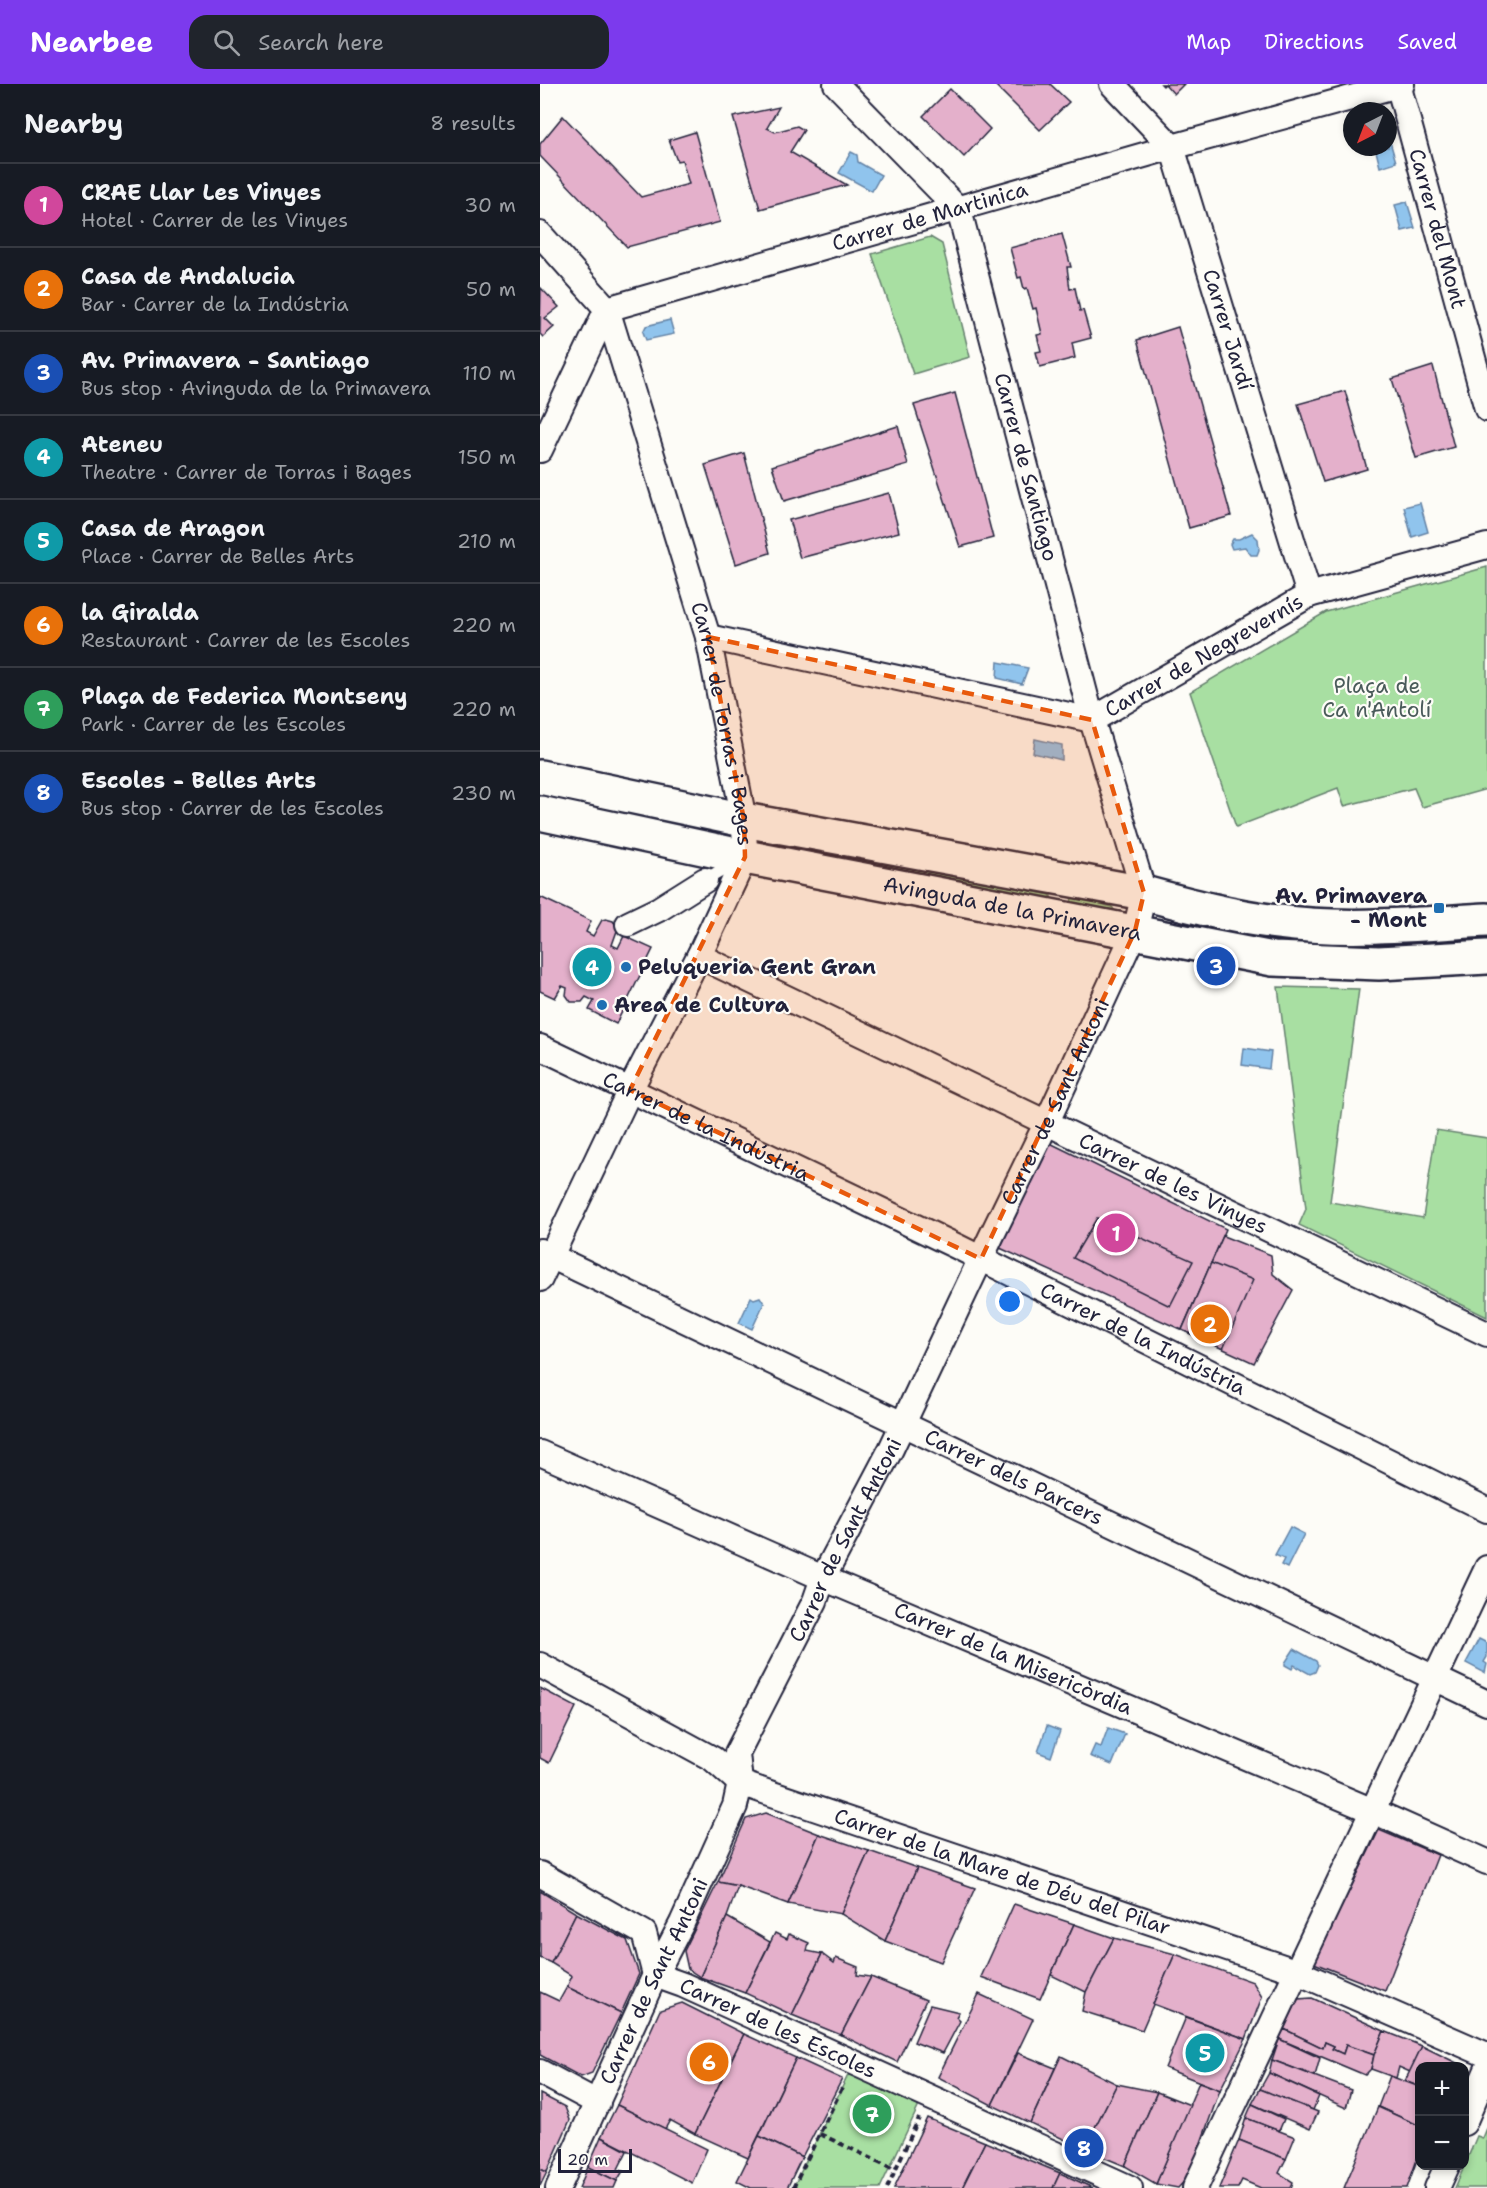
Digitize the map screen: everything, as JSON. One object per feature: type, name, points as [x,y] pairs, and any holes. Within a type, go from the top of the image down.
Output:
[{"type":"street","name":"Carrer de Santiago","points":[[836,84],[959,210],[1092,720],[1144,893]]},
{"type":"street","name":"Carrer Jardí","points":[[1112,84],[1172,147],[1309,595]]},
{"type":"street","name":"Carrer de Martinica","points":[[608,309],[1400,84]]},
{"type":"street","name":"Carrer del Mont","points":[[1400,84],[1487,409]]},
{"type":"street","name":"Carrer de Torras i Bages","points":[[540,234],[608,309],[708,637],[744,820],[745,857],[699,956],[545,1254],[540,1279]]},
{"type":"street","points":[[540,450],[608,309]]},
{"type":"street","name":"Carrer de Negrevernís","points":[[708,637],[1092,720],[1309,595],[1487,546]]},
{"type":"street","name":"Avinguda de la Primavera","points":[[540,777],[744,820],[1144,893],[1191,906],[1277,922],[1379,926],[1487,920]]},
{"type":"street","name":"Avinguda de la Primavera","points":[[540,813],[745,857],[1273,959],[1379,963],[1487,957]]},
{"type":"street","points":[[628,924],[659,909],[705,880]]},
{"type":"street","name":"Carrer de Sant Antoni","points":[[558,2188],[735,1806],[740,1783],[738,1753],[815,1600],[822,1578],[891,1449],[1046,1124],[1135,931],[1144,893]]},
{"type":"street","name":"Carrer de les Vinyes","points":[[699,956],[1487,1334]]},
{"type":"street","name":"Carrer de la Indústria","points":[[540,1047],[981,1258],[1487,1510]]},
{"type":"street","name":"Carrer dels Parcers","points":[[545,1254],[1487,1703]]},
{"type":"street","name":"Carrer de la Misericòrdia","points":[[540,1453],[822,1578],[1373,1811],[1487,1862]]},
{"type":"street","points":[[1195,2188],[1295,1971],[1487,1568]]},
{"type":"street","name":"Carrer de la Mare de Déu del Pilar","points":[[540,1665],[713,1759],[740,1783],[1295,1971],[1485,2059]]},
{"type":"street","points":[[540,1874],[644,1933],[655,1975]]},
{"type":"street","name":"Carrer de les Escoles","points":[[655,1975],[683,1984],[1130,2188]]},
{"type":"street","points":[[1466,2116],[1485,2059]]},
{"type":"street","points":[[540,2072],[598,2103]]},
{"type":"street","points":[[1437,2188],[1445,2170]]},
{"type":"lane","points":[[705,880],[745,857]]},
{"type":"path","points":[[793,2188],[854,2063]]},
{"type":"path","points":[[887,2188],[929,2095]]},
{"type":"path","points":[[820,2134],[896,2170]]},
{"type":"highlighted area","points":[[708,637],[1092,720],[1144,893],[1135,931],[981,1259],[630,1090],[745,857],[744,820]]},
{"type":"green space","points":[[930,237],[942,244],[970,357],[913,374],[872,254]]},
{"type":"green space","name":"Plaça de Ca n'Antolí","points":[[1487,567],[1487,789],[1422,807],[1414,788],[1344,806],[1338,788],[1236,827],[1190,692],[1326,612]]},
{"type":"green space","points":[[540,791],[687,825],[684,831],[540,800]]},
{"type":"green space","points":[[800,844],[1051,895],[1051,905],[801,857]]},
{"type":"green space","points":[[1072,896],[1112,907],[1116,912],[1071,906]]},
{"type":"green space","points":[[1197,922],[1487,935],[1487,944],[1275,946],[1197,934]]},
{"type":"green space","points":[[1278,987],[1359,989],[1330,1202],[1423,1218],[1436,1130],[1487,1138],[1487,1317],[1299,1225],[1306,1209]]},
{"type":"green space","points":[[854,2063],[922,2099],[880,2188],[793,2188]]},
{"type":"green space","points":[[1487,2128],[1487,2188],[1455,2188],[1463,2170],[1469,2170],[1469,2155],[1477,2136],[1483,2138]]},
{"type":"water","points":[[851,152],[857,155],[858,162],[881,175],[872,191],[839,173]]},
{"type":"water","points":[[1377,156],[1394,156],[1396,162],[1380,167]]},
{"type":"water","points":[[1407,202],[1415,228],[1402,231],[1395,205]]},
{"type":"water","points":[[670,320],[674,334],[646,340],[643,332],[646,326]]},
{"type":"water","points":[[1420,503],[1428,532],[1412,537],[1404,507]]},
{"type":"water","points":[[1252,533],[1258,539],[1257,555],[1251,555],[1245,547],[1232,549],[1230,544],[1233,539],[1239,539]]},
{"type":"water","points":[[998,662],[1028,668],[1022,684],[997,678]]},
{"type":"water","points":[[1035,739],[1062,745],[1062,760],[1033,753]]},
{"type":"water","points":[[1244,1048],[1271,1052],[1269,1069],[1242,1065]]},
{"type":"water","points":[[751,1297],[754,1299],[760,1297],[764,1303],[752,1329],[739,1323]]},
{"type":"water","points":[[1290,1527],[1304,1534],[1287,1568],[1281,1565],[1284,1559],[1275,1555]]},
{"type":"water","points":[[1479,1639],[1487,1643],[1485,1673],[1466,1663]]},
{"type":"water","points":[[1294,1649],[1316,1661],[1318,1665],[1315,1672],[1310,1674],[1294,1665],[1292,1669],[1285,1665]]},
{"type":"water","points":[[1047,1726],[1060,1731],[1051,1757],[1038,1752]]},
{"type":"water","points":[[1108,1728],[1125,1734],[1112,1765],[1090,1756],[1095,1745],[1101,1747]]},
{"type":"building","points":[[994,84],[1050,84],[1069,102],[1040,130]]},
{"type":"building","points":[[1165,84],[1184,84],[1174,94]]},
{"type":"building","points":[[950,89],[990,129],[964,157],[923,116]]},
{"type":"building","points":[[779,107],[767,128],[775,132],[797,126],[804,130],[790,152],[847,185],[760,209],[733,117]]},
{"type":"building","points":[[563,116],[641,197],[689,184],[682,160],[677,161],[669,140],[695,132],[720,222],[627,247],[540,156],[540,144]]},
{"type":"building","points":[[1062,234],[1071,267],[1067,267],[1070,289],[1075,288],[1080,311],[1083,310],[1091,338],[1072,343],[1075,358],[1040,367],[1036,352],[1041,351],[1037,335],[1042,334],[1036,308],[1033,309],[1021,277],[1018,278],[1010,248]]},
{"type":"building","points":[[541,288],[559,307],[545,318],[554,327],[543,337],[540,334]]},
{"type":"building","points":[[1178,327],[1231,516],[1189,528],[1137,340]]},
{"type":"building","points":[[1433,366],[1454,447],[1416,458],[1392,379]]},
{"type":"building","points":[[1345,391],[1367,469],[1323,482],[1298,404]]},
{"type":"building","points":[[955,393],[993,538],[960,547],[914,405]]},
{"type":"building","points":[[898,426],[908,465],[784,501],[772,466]]},
{"type":"building","points":[[744,453],[770,553],[736,564],[705,465]]},
{"type":"building","points":[[889,493],[899,532],[800,558],[789,520]]},
{"type":"building","points":[[540,897],[591,921],[586,932],[593,936],[602,920],[613,921],[618,928],[612,945],[618,948],[624,936],[653,949],[616,1024],[589,1010],[594,1001],[586,997],[582,1002],[571,1002],[566,995],[567,988],[562,986],[555,998],[540,991]]},
{"type":"building","points":[[1048,1142],[1226,1229],[1182,1330],[1000,1248]]},
{"type":"building","points":[[1097,1218],[1193,1261],[1170,1306],[1073,1258]]},
{"type":"building","points":[[1223,1236],[1271,1255],[1273,1274],[1293,1290],[1254,1363],[1182,1330]]},
{"type":"building","points":[[1211,1263],[1253,1280],[1223,1349],[1182,1330]]},
{"type":"building","points":[[540,1688],[576,1707],[549,1763],[540,1758]]},
{"type":"building","points":[[766,1813],[819,1834],[788,1904],[738,1886],[718,1882],[746,1819]]},
{"type":"building","points":[[1379,1830],[1438,1855],[1385,1991],[1314,1963]]},
{"type":"building","points":[[819,1834],[869,1851],[841,1914],[788,1904]]},
{"type":"building","points":[[869,1851],[917,1868],[885,1941],[841,1914]]},
{"type":"building","points":[[917,1868],[975,1888],[941,1962],[885,1941]]},
{"type":"building","points":[[718,1882],[738,1886],[700,1977],[688,1969],[684,1951]]},
{"type":"building","points":[[540,1891],[576,1913],[551,1963],[540,1958]]},
{"type":"building","points":[[1014,1904],[1074,1924],[1040,1999],[981,1977]]},
{"type":"building","points":[[576,1913],[627,1940],[639,1974],[621,2013],[567,1987],[572,1976],[551,1963]]},
{"type":"building","points":[[727,1917],[770,1942],[745,1993],[700,1977]]},
{"type":"building","points":[[1074,1924],[1114,1938],[1086,1992],[1051,1975]]},
{"type":"building","points":[[775,1933],[787,1939],[789,1934],[809,1943],[807,1951],[822,1954],[792,2015],[745,1993]]},
{"type":"building","points":[[1114,1938],[1175,1954],[1142,2030],[1082,2011],[1086,1992]]},
{"type":"building","points":[[822,1954],[834,1963],[836,1958],[858,1967],[857,1975],[871,1977],[841,2035],[792,2015]]},
{"type":"building","points":[[1175,1954],[1253,1982],[1262,1997],[1246,2039],[1153,2004]]},
{"type":"building","points":[[871,1977],[926,2000],[897,2062],[841,2035]]},
{"type":"building","points":[[567,1987],[621,2013],[592,2073],[581,2077],[540,2055],[540,1992],[559,2001]]},
{"type":"building","points":[[979,1994],[1033,2019],[992,2105],[938,2077]]},
{"type":"building","points":[[1312,1998],[1384,2031],[1374,2055],[1346,2045],[1343,2054],[1332,2049],[1334,2046],[1325,2042],[1323,2048],[1284,2029],[1298,1999]]},
{"type":"building","points":[[682,2003],[744,2034],[695,2134],[670,2120],[665,2129],[617,2105],[660,2010]]},
{"type":"building","points":[[930,2005],[959,2012],[956,2017],[960,2021],[943,2053],[914,2042]]},
{"type":"building","points":[[1186,2017],[1246,2039],[1220,2090],[1165,2068]]},
{"type":"building","points":[[1284,2029],[1323,2048],[1325,2042],[1334,2046],[1332,2049],[1343,2054],[1346,2045],[1374,2055],[1371,2069],[1365,2075],[1279,2039]]},
{"type":"building","points":[[1384,2031],[1422,2046],[1410,2072],[1399,2067],[1396,2078],[1371,2069]]},
{"type":"building","points":[[744,2034],[796,2058],[748,2158],[695,2134]]},
{"type":"building","points":[[1279,2039],[1320,2058],[1315,2076],[1272,2060]]},
{"type":"building","points":[[1422,2046],[1455,2062],[1415,2062],[1415,2085],[1405,2081]]},
{"type":"building","points":[[1018,2053],[1055,2068],[1030,2123],[992,2105]]},
{"type":"building","points":[[1061,2056],[1117,2084],[1084,2149],[1030,2123]]},
{"type":"building","points":[[796,2058],[842,2079],[802,2157],[759,2136]]},
{"type":"building","points":[[1272,2060],[1351,2090],[1346,2108],[1269,2073]]},
{"type":"building","points":[[1269,2073],[1319,2096],[1313,2110],[1260,2089]]},
{"type":"building","points":[[1390,2076],[1415,2085],[1415,2124],[1378,2107]]},
{"type":"building","points":[[1199,2082],[1220,2090],[1189,2176],[1178,2188],[1156,2184]]},
{"type":"building","points":[[1117,2084],[1157,2092],[1125,2166],[1084,2149]]},
{"type":"building","points":[[1260,2089],[1318,2112],[1310,2129],[1252,2104]]},
{"type":"building","points":[[1157,2092],[1190,2105],[1156,2184],[1125,2166]]},
{"type":"building","points":[[540,2094],[565,2107],[570,2120],[547,2172],[540,2169]]},
{"type":"building","points":[[1252,2104],[1284,2119],[1279,2131],[1246,2118]]},
{"type":"building","points":[[617,2105],[707,2149],[692,2183],[601,2137]]},
{"type":"building","points":[[1378,2107],[1415,2124],[1415,2165],[1407,2188],[1344,2188]]},
{"type":"building","points":[[927,2118],[985,2142],[962,2188],[894,2188]]},
{"type":"building","points":[[1246,2118],[1295,2137],[1286,2159],[1239,2140]]},
{"type":"building","points":[[759,2136],[802,2157],[787,2188],[751,2188],[737,2181]]},
{"type":"building","points":[[601,2137],[627,2151],[618,2169],[623,2171],[617,2181],[588,2167]]},
{"type":"building","points":[[1239,2140],[1286,2159],[1279,2173],[1293,2182],[1291,2188],[1261,2188],[1242,2180],[1238,2188],[1219,2188]]},
{"type":"building","points":[[985,2142],[1060,2173],[1053,2188],[962,2188]]},
{"type":"building","points":[[588,2167],[617,2181],[614,2188],[579,2188]]},
{"type":"building","points":[[540,2169],[547,2172],[540,2186]]},
{"type":"building","points":[[1060,2173],[1093,2188],[1053,2188]]},
{"type":"place","name":"Av. Primavera - Mont","points":[[1439,908]]},
{"type":"place","name":"Av. Primavera - Santiago","points":[[1216,966]]},
{"type":"place","name":"Ateneu","points":[[592,967]]},
{"type":"place","name":"Peluqueria Gent Gran","points":[[626,967]]},
{"type":"place","name":"Area de Cultura","points":[[602,1005]]},
{"type":"place","name":"CRAE Llar Les Vinyes","points":[[1116,1233]]},
{"type":"place","name":"Casa de Andalucia","points":[[1210,1324]]},
{"type":"place","name":"Casa de Aragon","points":[[1205,2053]]},
{"type":"place","name":"la Giralda","points":[[709,2062]]},
{"type":"place","name":"Plaça de Federica Montseny","points":[[872,2114]]},
{"type":"place","name":"Escoles - Belles Arts","points":[[1084,2148]]}]
